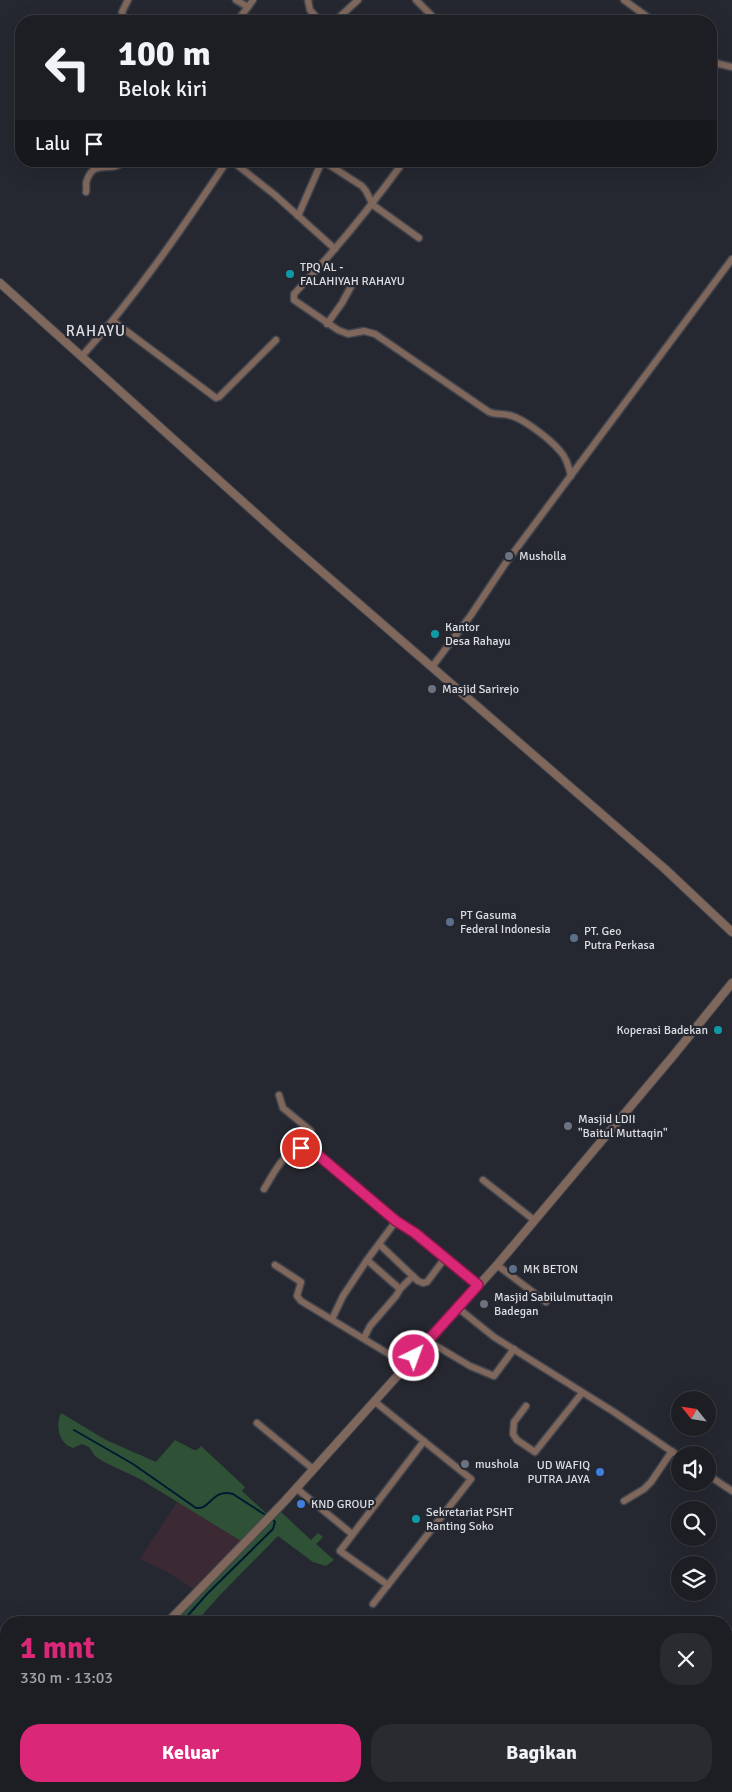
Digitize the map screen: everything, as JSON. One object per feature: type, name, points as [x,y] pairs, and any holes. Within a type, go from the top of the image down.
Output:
[{"type":"street","points":[[123,15],[122,12],[128,0]]},
{"type":"street","points":[[236,0],[248,8]]},
{"type":"street","points":[[242,15],[253,0]]},
{"type":"street","points":[[308,0],[310,10],[315,15]]},
{"type":"street","points":[[342,15],[358,0]]},
{"type":"street","points":[[416,0],[432,15]]},
{"type":"street","points":[[624,0],[645,15]]},
{"type":"street","points":[[717,63],[732,67]]},
{"type":"street","points":[[86,192],[86,181],[91,172],[99,167]]},
{"type":"street","points":[[82,356],[113,321],[175,238],[223,167]]},
{"type":"street","points":[[239,167],[335,249]]},
{"type":"street","points":[[298,216],[319,167]]},
{"type":"street","points":[[332,167],[362,186],[373,205],[419,238]]},
{"type":"street","points":[[400,167],[373,205],[293,295],[294,300],[327,324],[348,334],[364,331],[375,334],[489,412],[509,415],[521,420],[561,451],[571,476]]},
{"type":"street","points":[[432,667],[471,615],[505,564],[732,259]]},
{"type":"street","points":[[0,283],[283,538],[665,869],[732,932]]},
{"type":"street","points":[[327,324],[342,304],[353,283]]},
{"type":"street","points":[[113,321],[216,398],[276,340]]},
{"type":"street","points":[[174,1616],[296,1488],[497,1265],[732,983]]},
{"type":"street","points":[[279,1095],[283,1108],[311,1131],[307,1149]]},
{"type":"street","points":[[264,1189],[289,1152],[301,1148],[307,1149],[318,1155],[396,1221],[478,1285]]},
{"type":"street","points":[[482,1180],[534,1220]]},
{"type":"street","points":[[332,1320],[344,1296],[396,1221]]},
{"type":"street","points":[[379,1244],[423,1283],[427,1282],[445,1258]]},
{"type":"street","points":[[368,1260],[400,1289]]},
{"type":"street","points":[[275,1265],[301,1282],[297,1296],[301,1301],[407,1364]]},
{"type":"street","points":[[497,1265],[546,1302]]},
{"type":"street","points":[[364,1338],[370,1326],[413,1276]]},
{"type":"street","points":[[458,1308],[494,1337],[671,1450]]},
{"type":"street","points":[[428,1341],[470,1366],[494,1376],[514,1350]]},
{"type":"street","points":[[526,1406],[514,1422],[512,1434],[517,1440],[535,1452],[582,1393]]},
{"type":"street","points":[[373,1604],[471,1479],[374,1401]]},
{"type":"street","points":[[257,1423],[313,1469]]},
{"type":"street","points":[[388,1586],[341,1553],[340,1548],[424,1441]]},
{"type":"street","points":[[624,1501],[644,1489],[671,1452]]},
{"type":"street","points":[[716,1480],[732,1491]]},
{"type":"street","points":[[296,1488],[352,1534]]},
{"type":"shaded area","points":[[178,1501],[241,1541],[195,1590],[166,1571],[140,1559]]},
{"type":"green space","points":[[61,1413],[106,1440],[156,1462],[175,1440],[194,1450],[201,1446],[245,1487],[242,1491],[267,1514],[241,1541],[140,1479],[102,1461],[95,1456],[89,1447],[82,1444],[73,1448],[68,1446],[61,1439],[58,1429]]},
{"type":"green space","points":[[280,1511],[311,1540],[318,1533],[323,1537],[316,1544],[334,1560],[326,1566],[313,1562],[278,1536],[201,1616],[178,1616]]},
{"type":"waterway","points":[[74,1430],[133,1464],[196,1508],[201,1508],[216,1496],[226,1493],[233,1494],[267,1516]]},
{"type":"waterway","points":[[187,1616],[273,1529],[275,1522],[271,1518]]},
{"type":"place","name":"TPQ AL - FALAHIYAH RAHAYU","points":[[290,274]]},
{"type":"place","name":"Musholla","points":[[509,556]]},
{"type":"place","name":"Kantor Desa Rahayu","points":[[435,634]]},
{"type":"place","name":"Masjid Sarirejo","points":[[432,689]]},
{"type":"place","name":"PT Gasuma Federal Indonesia","points":[[450,922]]},
{"type":"place","name":"PT. Geo Putra Perkasa","points":[[574,938]]},
{"type":"place","name":"Koperasi Badekan","points":[[718,1030]]},
{"type":"place","name":"Masjid LDII \"Baitul Muttaqin\"","points":[[568,1126]]},
{"type":"place","name":"MK BETON","points":[[513,1269]]},
{"type":"place","name":"Masjid Sabilulmuttaqin Badegan","points":[[484,1304]]},
{"type":"place","name":"mushola","points":[[465,1464]]},
{"type":"place","name":"UD WAFIQ PUTRA JAYA","points":[[600,1472]]},
{"type":"place","name":"KND GROUP","points":[[301,1504]]},
{"type":"place","name":"Sekretariat PSHT Ranting Soko","points":[[416,1519]]},
{"type":"district","name":"RAHAYU","points":[[96,331]]},
{"type":"route","points":[[301,1148],[318,1155],[396,1221],[415,1233],[478,1285],[414,1356]]}]
